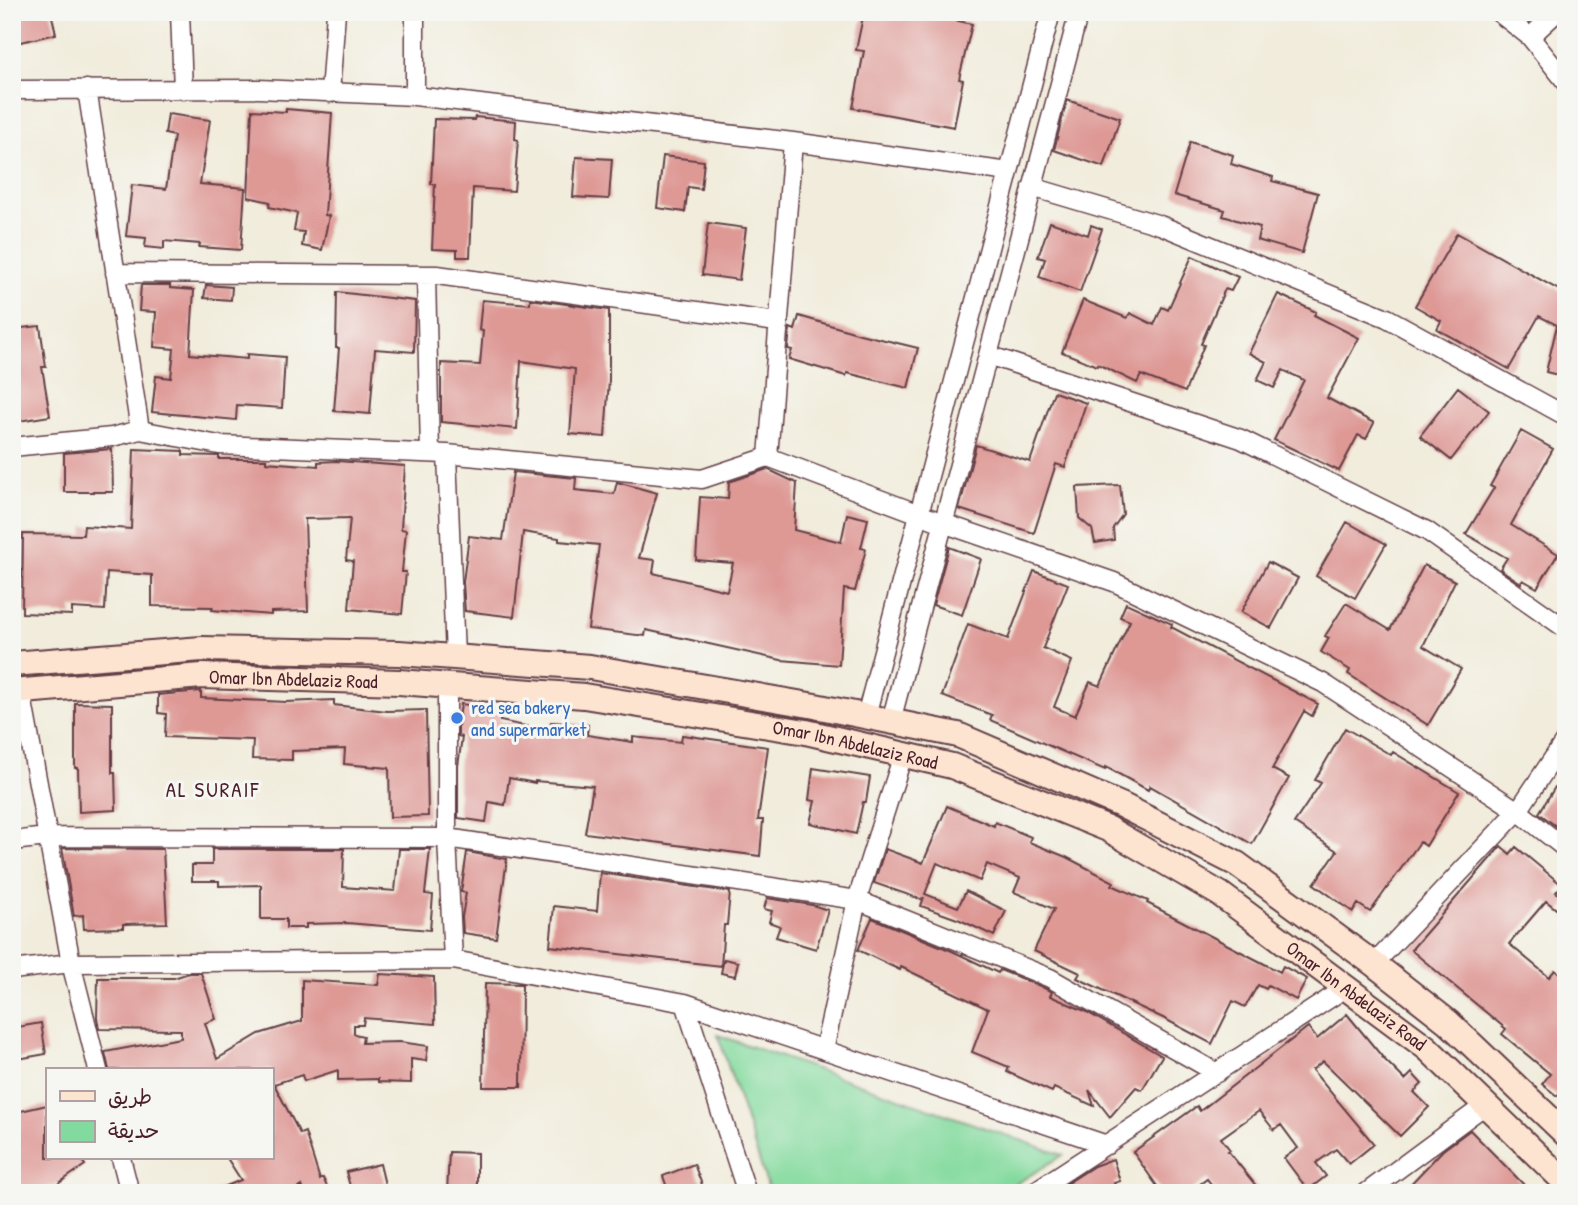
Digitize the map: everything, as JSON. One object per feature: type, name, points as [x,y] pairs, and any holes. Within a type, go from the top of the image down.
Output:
[{"type":"main road","name":"Omar Ibn Abdelaziz Road","points":[[12,664],[202,649],[399,653],[590,667],[958,735],[1133,811],[1237,864],[1448,1022],[1566,1134]]},
{"type":"main road","name":"Omar Ibn Abdelaziz Road","points":[[16,692],[202,676],[447,685],[584,696],[806,732],[952,766],[1108,829],[1220,894],[1427,1048],[1566,1183]]},
{"type":"street","points":[[180,12],[183,90]]},
{"type":"street","points":[[330,93],[336,12]]},
{"type":"street","points":[[415,12],[415,96]]},
{"type":"street","points":[[866,716],[1051,12]]},
{"type":"street","points":[[891,721],[1079,12]]},
{"type":"street","points":[[1498,12],[1530,37],[1566,82]]},
{"type":"street","points":[[1530,37],[1557,12]]},
{"type":"street","points":[[87,89],[140,430]]},
{"type":"street","points":[[12,90],[183,90],[415,96],[793,142],[1009,172]]},
{"type":"street","points":[[768,457],[793,142]]},
{"type":"street","points":[[1032,187],[1160,225],[1387,318],[1566,416]]},
{"type":"street","points":[[115,273],[426,275],[777,322]]},
{"type":"street","points":[[426,275],[455,657]]},
{"type":"street","points":[[988,355],[1241,439],[1427,531],[1566,629]]},
{"type":"street","points":[[12,447],[112,437],[140,430],[219,444],[439,454],[702,479],[768,457],[943,523],[1114,582],[1323,683],[1518,811],[1566,849]]},
{"type":"street","points":[[447,685],[447,838],[453,960]]},
{"type":"street","points":[[16,692],[71,963],[97,1068]]},
{"type":"street","points":[[1374,964],[1518,811],[1566,739]]},
{"type":"street","points":[[824,1050],[857,900],[903,755]]},
{"type":"street","points":[[12,841],[47,837],[447,838],[857,900],[1050,978],[1217,1073]]},
{"type":"street","points":[[12,970],[71,963],[453,960],[685,1003],[1107,1145]]},
{"type":"street","points":[[1032,1193],[1347,987]]},
{"type":"street","points":[[685,1003],[747,1193]]},
{"type":"street","points":[[1366,1193],[1485,1105]]},
{"type":"street","points":[[122,1160],[130,1193]]},
{"type":"green space","points":[[718,1035],[1063,1155],[1001,1193],[770,1193]]},
{"type":"building","points":[[12,12],[51,12],[56,34],[12,44]]},
{"type":"building","points":[[864,12],[919,12],[972,24],[959,79],[963,80],[954,127],[853,108],[864,51],[856,50]]},
{"type":"building","points":[[1067,100],[1120,118],[1104,167],[1054,150]]},
{"type":"building","points":[[286,109],[332,113],[325,215],[329,216],[322,250],[302,246],[304,232],[294,231],[297,213],[269,207],[270,202],[248,197],[252,110],[286,112]]},
{"type":"building","points":[[168,114],[210,120],[200,184],[245,188],[241,250],[164,241],[164,249],[145,247],[146,238],[126,236],[132,185],[166,189],[174,136],[165,134]]},
{"type":"building","points":[[475,117],[516,121],[515,139],[518,140],[514,191],[473,188],[470,257],[457,257],[457,250],[432,249],[434,119],[474,120]]},
{"type":"building","points":[[1190,142],[1233,155],[1231,164],[1273,177],[1272,181],[1318,193],[1302,253],[1257,240],[1260,227],[1223,216],[1225,210],[1174,195]]},
{"type":"building","points":[[663,156],[704,161],[701,189],[688,187],[685,212],[657,208]]},
{"type":"building","points":[[576,157],[612,159],[609,199],[573,197]]},
{"type":"building","points":[[1050,222],[1088,235],[1091,225],[1102,229],[1080,292],[1039,277],[1045,259],[1038,257]]},
{"type":"building","points":[[708,223],[746,228],[739,280],[702,275]]},
{"type":"building","points":[[1457,233],[1566,294],[1566,377],[1546,372],[1557,325],[1539,316],[1509,369],[1437,329],[1441,321],[1415,306]]},
{"type":"building","points":[[1192,256],[1238,277],[1231,291],[1225,289],[1201,344],[1204,345],[1185,392],[1141,375],[1137,383],[1098,364],[1097,366],[1062,352],[1083,300],[1127,318],[1130,313],[1154,325],[1162,307],[1168,310]]},
{"type":"building","points":[[141,285],[170,285],[170,288],[194,290],[190,354],[247,359],[247,354],[285,357],[282,408],[237,405],[236,420],[152,412],[156,376],[171,378],[174,349],[154,347],[156,312],[139,311]]},
{"type":"building","points":[[206,285],[232,287],[231,300],[204,298]]},
{"type":"building","points":[[337,292],[415,301],[414,352],[375,349],[370,414],[334,411],[339,348],[336,348]]},
{"type":"building","points":[[1278,294],[1316,312],[1314,315],[1359,338],[1327,398],[1374,423],[1366,439],[1358,435],[1339,471],[1274,440],[1304,380],[1283,370],[1274,388],[1257,380],[1266,362],[1249,353]]},
{"type":"building","points":[[530,299],[609,310],[609,380],[605,437],[570,434],[575,369],[521,361],[517,429],[441,422],[441,363],[480,365],[482,300],[530,304]]},
{"type":"building","points":[[799,316],[918,348],[908,388],[847,373],[846,376],[789,359],[792,350],[788,349],[790,328],[795,330]]},
{"type":"building","points":[[40,326],[46,367],[42,367],[50,416],[12,422],[12,329]]},
{"type":"building","points":[[1458,387],[1489,411],[1451,460],[1420,436]]},
{"type":"building","points":[[1054,392],[1086,403],[1065,467],[1056,464],[1034,533],[959,509],[976,445],[1030,462]]},
{"type":"building","points":[[1521,431],[1553,449],[1511,525],[1558,554],[1537,588],[1523,580],[1521,583],[1500,569],[1507,558],[1466,534],[1494,488],[1490,486]]},
{"type":"building","points":[[112,449],[113,492],[64,492],[64,453]]},
{"type":"building","points":[[134,449],[183,451],[183,455],[219,456],[219,459],[266,459],[266,462],[318,466],[318,462],[337,461],[405,466],[401,529],[406,530],[402,572],[406,572],[402,614],[349,609],[353,561],[346,560],[350,518],[305,519],[308,611],[271,612],[271,615],[212,610],[213,607],[152,606],[152,575],[107,572],[105,610],[72,608],[72,615],[22,613],[23,534],[83,535],[84,526],[131,529]]},
{"type":"building","points":[[767,469],[797,483],[794,530],[841,542],[847,514],[868,519],[861,548],[866,549],[855,591],[844,589],[839,665],[781,660],[646,630],[645,636],[588,629],[599,545],[559,541],[559,538],[523,532],[514,617],[465,611],[463,582],[469,536],[503,540],[513,472],[576,478],[575,490],[614,494],[617,482],[657,493],[639,558],[655,560],[653,573],[727,591],[733,563],[696,560],[700,497],[728,499],[729,482]]},
{"type":"building","points":[[1120,485],[1123,514],[1113,528],[1114,540],[1095,543],[1092,529],[1079,518],[1077,487]]},
{"type":"building","points":[[1347,522],[1386,544],[1355,598],[1316,576]]},
{"type":"building","points":[[949,547],[981,559],[962,615],[933,605]]},
{"type":"building","points":[[1268,562],[1298,578],[1271,628],[1241,612]]},
{"type":"building","points":[[1424,565],[1455,581],[1423,646],[1461,669],[1428,725],[1348,674],[1350,670],[1321,652],[1329,638],[1325,636],[1346,603],[1390,630]]},
{"type":"building","points":[[1034,571],[1068,584],[1043,648],[1072,661],[1054,707],[1075,716],[1090,682],[1100,686],[1130,621],[1120,617],[1126,603],[1172,624],[1171,627],[1318,704],[1312,716],[1304,711],[1272,769],[1289,778],[1252,844],[1150,786],[1148,790],[1106,767],[1105,770],[990,720],[992,715],[942,696],[968,624],[1008,639]]},
{"type":"building","points":[[201,691],[201,698],[286,702],[334,700],[334,705],[387,711],[426,710],[428,816],[390,817],[389,768],[344,764],[345,749],[292,751],[292,760],[252,759],[253,740],[165,737],[166,714],[158,713],[158,695]]},
{"type":"building","points":[[75,703],[112,704],[112,773],[115,773],[116,810],[79,812],[78,768],[75,768]]},
{"type":"building","points":[[461,704],[501,710],[500,721],[550,731],[551,722],[588,725],[587,735],[633,742],[633,737],[681,742],[682,735],[768,747],[758,820],[763,820],[760,856],[585,833],[593,786],[535,783],[509,778],[505,805],[489,802],[486,822],[458,818],[458,766],[462,737],[458,736],[458,725]]},
{"type":"building","points":[[1345,728],[1391,755],[1393,752],[1459,792],[1426,846],[1420,842],[1370,912],[1358,904],[1353,912],[1314,884],[1337,851],[1294,823],[1321,783],[1315,780]]},
{"type":"building","points":[[813,768],[870,777],[856,834],[810,823],[815,801],[809,800]]},
{"type":"building","points":[[1555,787],[1566,793],[1566,834],[1539,813]]},
{"type":"building","points":[[947,806],[994,826],[995,822],[1031,837],[1029,842],[1066,857],[1114,882],[1112,885],[1148,901],[1147,903],[1280,972],[1283,966],[1307,979],[1296,1000],[1268,985],[1266,989],[1258,985],[1245,1007],[1233,1001],[1212,1044],[1077,978],[1080,973],[1034,951],[1054,909],[1014,892],[1020,878],[987,864],[980,881],[937,863],[925,894],[958,907],[966,891],[1006,911],[994,936],[921,906],[923,900],[874,883],[885,849],[923,863]]},
{"type":"building","points":[[1501,846],[1510,854],[1516,847],[1562,885],[1556,892],[1566,900],[1566,905],[1560,912],[1546,901],[1509,944],[1549,977],[1555,970],[1566,978],[1566,1086],[1557,1096],[1542,1084],[1550,1074],[1502,1034],[1506,1029],[1411,950]]},
{"type":"building","points":[[62,848],[163,849],[167,923],[123,924],[123,928],[84,929],[83,915],[74,916]]},
{"type":"building","points":[[212,849],[344,849],[343,887],[395,891],[399,849],[430,849],[425,894],[433,895],[430,930],[347,923],[306,924],[306,928],[286,928],[286,919],[261,919],[261,885],[219,886],[219,881],[192,881],[192,865],[212,865]]},
{"type":"building","points":[[467,852],[507,859],[496,938],[463,933],[462,917],[466,893],[461,892]]},
{"type":"building","points":[[600,873],[730,892],[721,966],[550,946],[554,906],[597,911]]},
{"type":"building","points":[[767,898],[828,910],[816,949],[776,937],[780,926],[769,922],[772,911],[764,909]]},
{"type":"building","points":[[872,918],[998,973],[1000,970],[1040,986],[1052,992],[1050,996],[1085,1011],[1162,1056],[1142,1090],[1136,1087],[1110,1117],[1089,1090],[1094,1106],[1054,1088],[1052,1092],[1007,1072],[1009,1067],[972,1052],[988,1009],[901,967],[900,970],[858,950]]},
{"type":"building","points":[[724,959],[738,962],[735,976],[721,973]]},
{"type":"building","points":[[189,973],[201,973],[216,1019],[205,1023],[217,1059],[259,1034],[302,1021],[302,980],[378,985],[380,974],[434,977],[435,1024],[364,1018],[363,1025],[354,1025],[354,1034],[363,1036],[362,1043],[400,1042],[428,1046],[426,1061],[411,1059],[411,1083],[378,1082],[378,1079],[338,1080],[338,1070],[304,1081],[302,1075],[274,1084],[300,1134],[305,1132],[320,1180],[323,1178],[330,1193],[293,1193],[303,1188],[302,1186],[292,1193],[209,1193],[241,1180],[228,1160],[273,1160],[273,1068],[109,1068],[105,1052],[181,1038],[181,1030],[99,1029],[98,978],[174,978]]},
{"type":"building","points":[[485,983],[522,984],[521,1087],[483,1087]]},
{"type":"building","points":[[1347,1014],[1405,1080],[1412,1073],[1422,1084],[1414,1092],[1429,1107],[1400,1136],[1323,1061],[1312,1070],[1374,1144],[1349,1164],[1336,1149],[1316,1163],[1326,1176],[1308,1190],[1284,1158],[1298,1148],[1281,1125],[1274,1130],[1259,1111],[1221,1138],[1230,1150],[1228,1151],[1262,1193],[1218,1193],[1207,1179],[1188,1193],[1162,1193],[1133,1152],[1197,1106],[1200,1111],[1308,1027],[1317,1039]]},
{"type":"building","points":[[41,1023],[46,1054],[12,1060],[12,1028]]},
{"type":"building","points":[[46,1105],[46,1160],[81,1160],[85,1165],[41,1193],[12,1193],[12,1113]]},
{"type":"building","points":[[1470,1130],[1532,1193],[1402,1193],[1443,1150]]},
{"type":"building","points":[[449,1152],[477,1153],[477,1193],[447,1193]]},
{"type":"building","points":[[1113,1159],[1120,1181],[1114,1183],[1118,1193],[1066,1193],[1063,1186],[1094,1166]]},
{"type":"building","points":[[380,1164],[387,1193],[352,1193],[346,1172]]},
{"type":"building","points":[[694,1164],[704,1190],[695,1193],[669,1193],[663,1176]]},
{"type":"place","name":"red sea bakery and supermarket","points":[[457,718]]},
{"type":"district","name":"AL SURAIF","points":[[213,790]]}]
